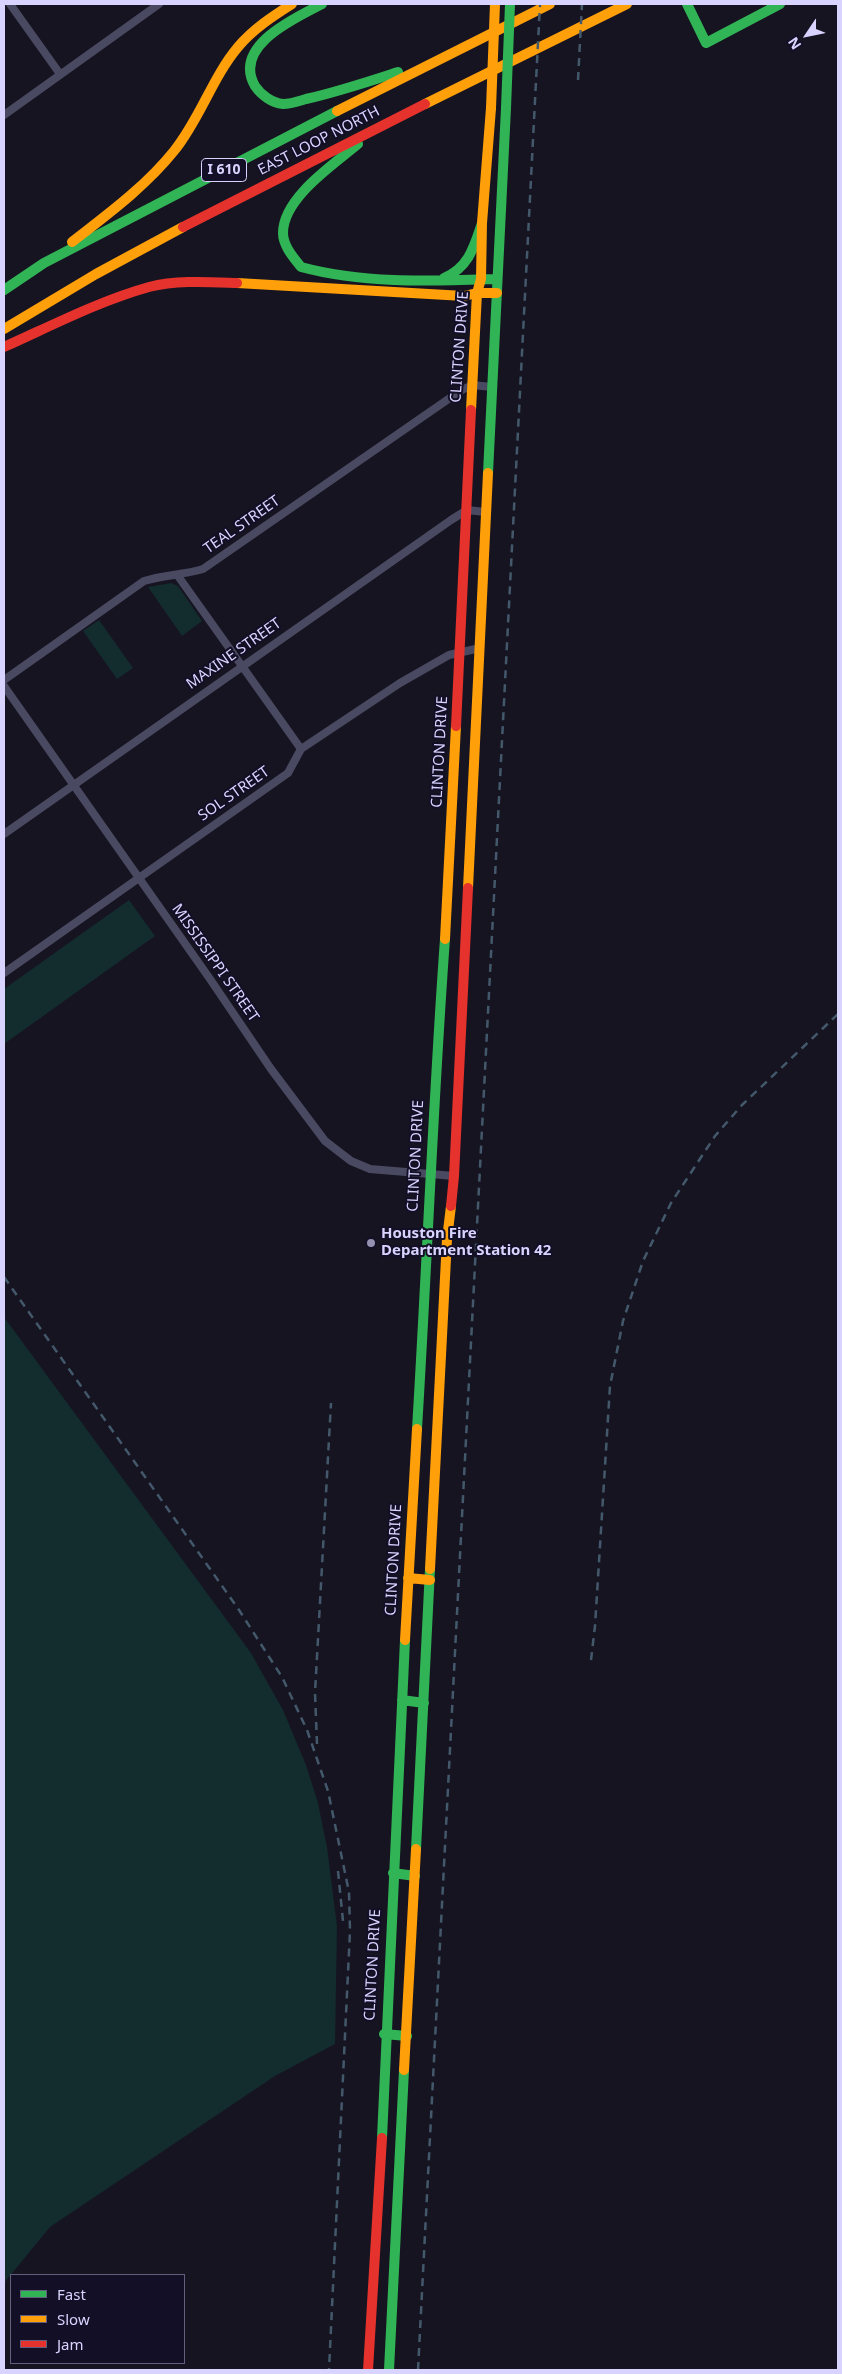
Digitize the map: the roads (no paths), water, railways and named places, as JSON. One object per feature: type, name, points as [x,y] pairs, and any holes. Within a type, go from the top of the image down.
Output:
[{"type":"main road","points":[[44,263],[99,220],[167,160],[187,135],[232,54],[261,23],[292,4]]},
{"type":"main road","points":[[322,4],[271,34],[253,53],[249,63],[250,77],[260,95],[284,104],[323,96],[447,56]]},
{"type":"main road","name":"CLINTON DRIVE","points":[[368,2370],[379,2194],[392,1873],[432,1173],[434,1088],[446,928],[472,385],[478,293],[481,279],[482,223],[491,108],[495,4]]},
{"type":"main road","points":[[389,2370],[447,1239],[454,1176],[510,4]]},
{"type":"main road","name":"EAST LOOP NORTH","points":[[4,290],[44,263],[550,4]]},
{"type":"main road","name":"EAST LOOP NORTH","points":[[4,329],[68,288],[373,130],[627,4]]},
{"type":"main road","points":[[688,6],[706,43],[780,4]]},
{"type":"main road","points":[[373,130],[308,187],[288,209],[283,234],[289,250],[301,267],[327,274],[436,281],[496,279]]},
{"type":"main road","points":[[436,281],[456,274],[468,262],[482,223]]},
{"type":"main road","points":[[4,347],[90,308],[150,287],[182,283],[234,283],[464,296],[478,293],[497,293]]},
{"type":"main road","points":[[408,1578],[430,1580]]},
{"type":"main road","points":[[402,1700],[424,1703]]},
{"type":"main road","points":[[392,1873],[415,1876]]},
{"type":"main road","points":[[384,2034],[407,2036]]},
{"type":"street","points":[[10,4],[60,74]]},
{"type":"street","points":[[4,115],[159,4]]},
{"type":"street","points":[[472,385],[492,387]]},
{"type":"street","name":"TEAL STREET","points":[[4,680],[144,581],[164,576],[178,576],[203,569],[373,450],[472,385]]},
{"type":"street","points":[[467,510],[485,512]]},
{"type":"street","name":"MAXINE STREET","points":[[4,834],[241,666],[467,510]]},
{"type":"street","points":[[178,576],[301,749]]},
{"type":"street","name":"SOL STREET","points":[[4,973],[288,773],[301,749],[400,683],[449,655],[480,648]]},
{"type":"street","name":"MISSISSIPPI STREET","points":[[4,686],[210,979],[271,1070],[325,1140],[351,1161],[370,1169],[454,1176]]},
{"type":"railway","points":[[418,2370],[540,4]]},
{"type":"railway","points":[[578,80],[582,4]]},
{"type":"railway","points":[[591,1660],[595,1626],[610,1386],[623,1321],[643,1261],[671,1203],[715,1136],[742,1105],[838,1014]]},
{"type":"railway","points":[[4,1277],[239,1610],[282,1677],[307,1730],[328,1791],[349,1892],[350,1931],[329,2370]]},
{"type":"railway","points":[[317,1744],[315,1693],[331,1403]]},
{"type":"railway","points":[[338,1871],[343,1921]]},
{"type":"place","name":"Houston Fire Department Station 42","points":[[371,1243]]}]
